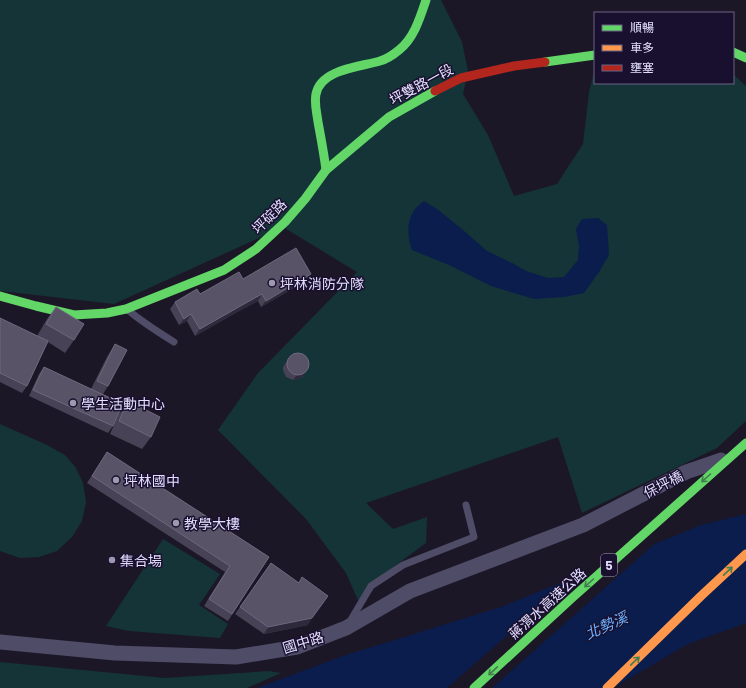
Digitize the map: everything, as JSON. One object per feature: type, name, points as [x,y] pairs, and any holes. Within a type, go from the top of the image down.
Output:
[{"type":"main road","points":[[326,170],[316,105],[317,92],[320,84],[326,78],[337,72],[381,61],[394,54],[407,42],[417,25],[426,0]]},
{"type":"main road","points":[[734,52],[746,58]]},
{"type":"main road","name":"坪雙路一段","points":[[326,170],[389,117],[461,78],[514,66],[594,54]]},
{"type":"main road","name":"坪碇路","points":[[0,296],[74,315],[107,313],[126,309],[155,298],[224,270],[256,248],[285,222],[305,199],[326,170]]},
{"type":"main road","name":"蔣渭水高速公路","points":[[474,688],[572,598],[746,443]]},
{"type":"main road","points":[[607,688],[746,554]]},
{"type":"street","name":"保坪橋","points":[[583,525],[686,472],[746,452]]},
{"type":"street","name":"國中路","points":[[0,642],[115,653],[236,657],[297,647],[346,628],[410,590],[583,525]]},
{"type":"lane","points":[[126,309],[174,342]]},
{"type":"lane","points":[[346,628],[371,586],[402,565],[474,537],[466,504]]},
{"type":"green space","points":[[0,0],[441,0],[462,42],[468,71],[463,94],[488,135],[514,196],[557,184],[583,144],[589,92],[594,72],[594,84],[734,84],[734,75],[746,86],[746,421],[717,448],[582,513],[558,437],[366,503],[393,529],[427,517],[426,543],[384,574],[361,607],[346,573],[306,519],[218,430],[258,373],[357,272],[283,227],[114,304],[0,291]]},
{"type":"green space","points":[[0,424],[47,445],[65,455],[76,468],[83,483],[86,502],[82,521],[72,537],[57,551],[39,557],[20,558],[0,551]]},
{"type":"green space","points":[[163,539],[220,574],[199,605],[228,624],[220,638],[129,631],[106,626]]},
{"type":"green space","points":[[0,662],[165,678],[269,671],[281,673],[247,688],[0,688]]},
{"type":"water","points":[[424,201],[437,209],[487,251],[526,271],[548,278],[564,277],[578,260],[579,246],[576,229],[582,219],[598,218],[607,225],[609,255],[584,293],[564,297],[534,299],[491,286],[449,265],[412,250],[409,241],[409,221],[414,211]]},
{"type":"water","name":"北勢溪","points":[[746,514],[746,623],[688,644],[613,688],[257,688],[343,656],[504,606],[701,525]]},
{"type":"pier","points":[[660,539],[492,688],[447,688],[577,574]]},
{"type":"building","points":[[296,248],[311,274],[266,301],[262,294],[200,329],[191,314],[184,319],[175,302],[197,289],[200,294],[239,272],[243,279]]},
{"type":"building","points":[[56,307],[84,324],[74,340],[46,324]]},
{"type":"building","points":[[0,318],[48,341],[27,386],[0,373]]},
{"type":"building","points":[[115,344],[127,350],[108,386],[97,381]]},
{"type":"building","points":[[298,353],[306,356],[309,364],[306,372],[298,375],[290,372],[287,364],[290,356]]},
{"type":"building","name":"學生活動中心","points":[[44,367],[123,404],[113,426],[33,390]]},
{"type":"building","points":[[128,401],[160,417],[151,437],[119,421]]},
{"type":"building","name":"教學大樓","points":[[107,452],[269,557],[232,614],[209,599],[230,566],[92,476]]},
{"type":"building","points":[[271,563],[299,583],[302,577],[328,596],[312,618],[268,627],[240,607]]},
{"type":"traffic: fast","points":[[326,170],[315,105],[315,98],[319,86],[325,79],[342,70],[383,60],[397,52],[413,34],[426,0]]},
{"type":"traffic: fast","points":[[734,52],[746,58]]},
{"type":"traffic: fast","points":[[545,62],[594,55]]},
{"type":"traffic: fast","points":[[0,296],[74,315],[107,313],[126,309],[224,270],[256,249],[285,222],[305,199],[326,170],[389,117],[435,91]]},
{"type":"traffic: fast","points":[[474,688],[572,598],[746,443]]},
{"type":"traffic: slow","points":[[607,688],[746,554]]},
{"type":"traffic: jam","points":[[435,91],[461,78],[514,66],[545,62]]},
{"type":"place","name":"坪林消防分隊","points":[[272,283]]},
{"type":"place","name":"學生活動中心","points":[[73,403]]},
{"type":"place","name":"坪林國中","points":[[116,480]]},
{"type":"place","name":"教學大樓","points":[[176,523]]},
{"type":"place","name":"集合場","points":[[112,560]]}]
